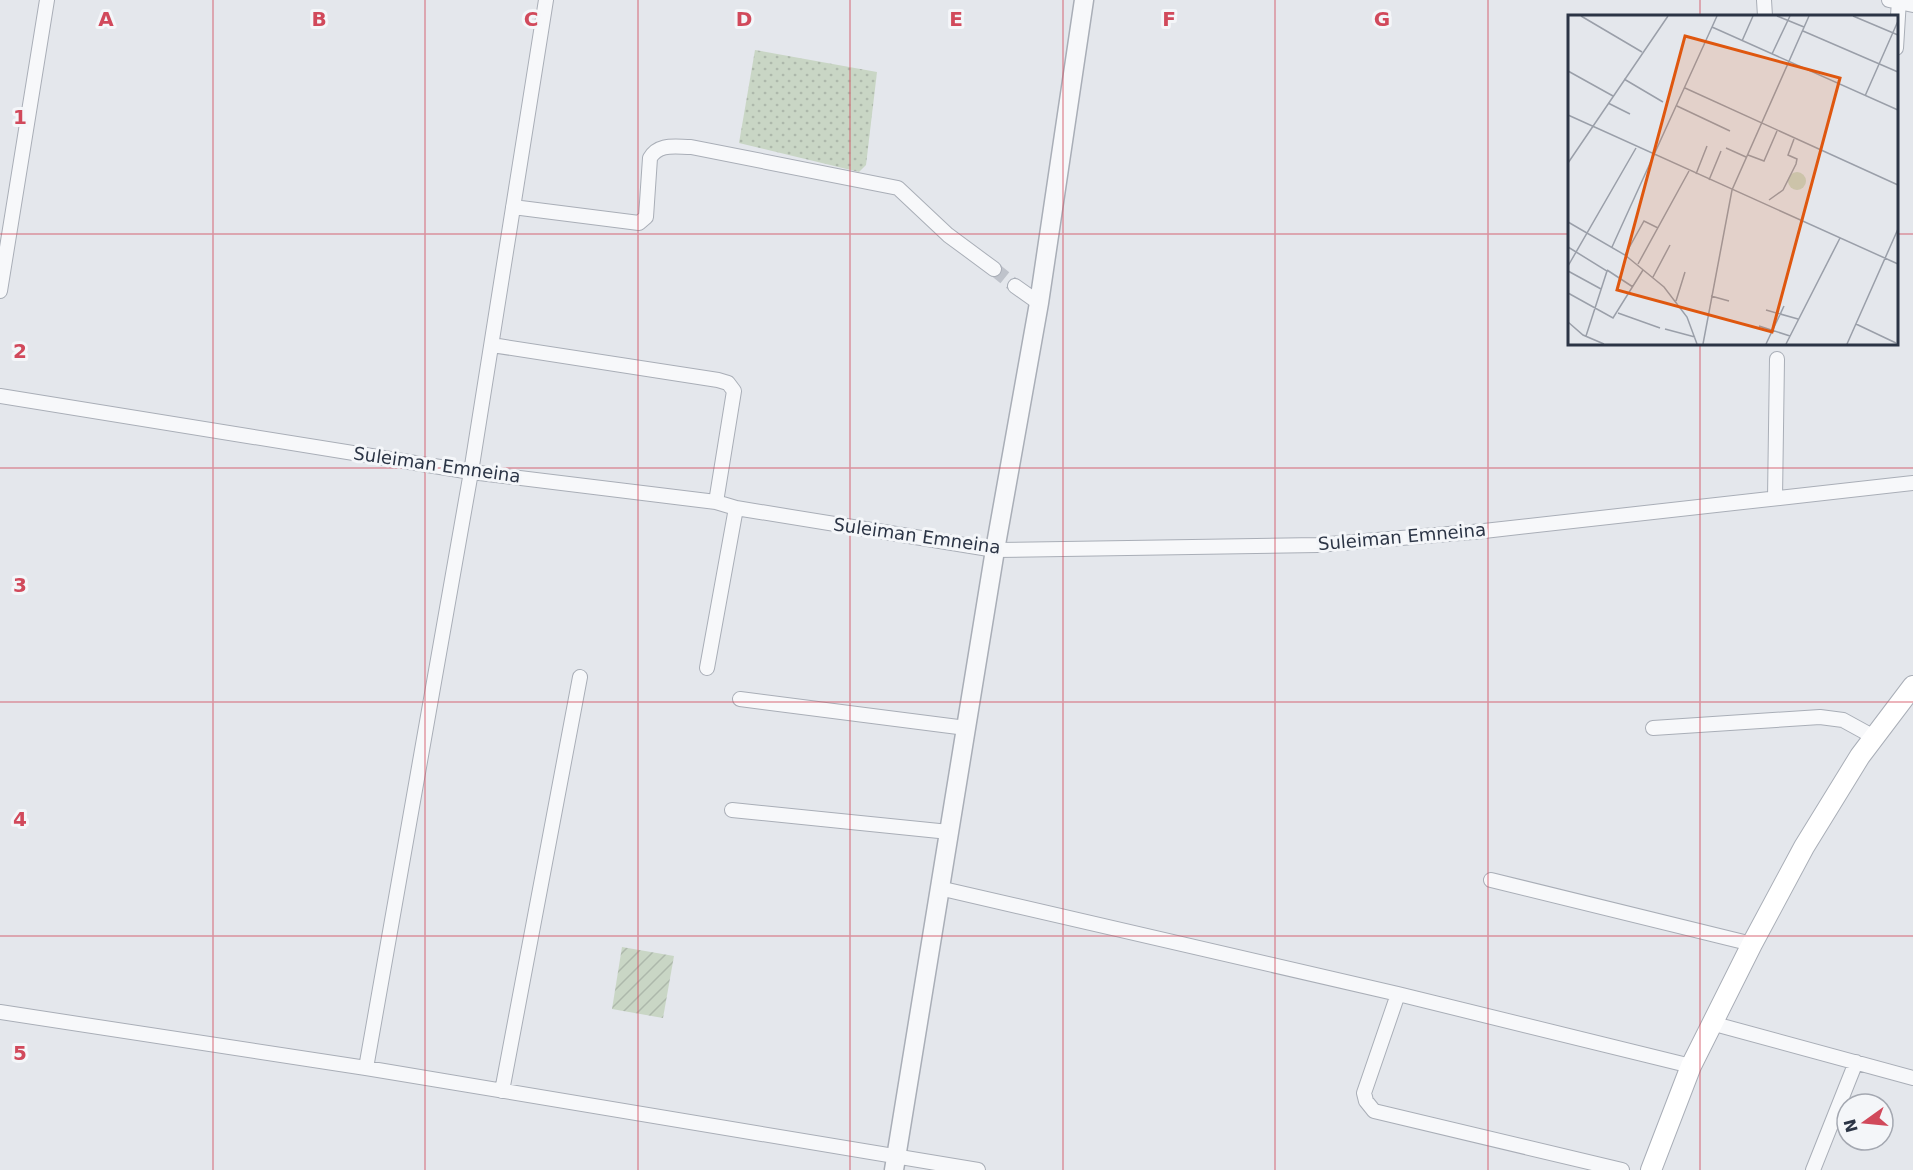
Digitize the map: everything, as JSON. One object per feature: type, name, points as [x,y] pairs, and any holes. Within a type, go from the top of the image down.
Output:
[{"type":"main road","points":[[1652,1170],[1691,1066],[1752,944],[1828,806],[1874,737],[1913,686]]},
{"type":"street","points":[[0,291],[47,0]]},
{"type":"street","points":[[366,1068],[471,472],[546,0]]},
{"type":"street","points":[[895,1163],[995,550],[1039,303],[1084,0]]},
{"type":"street","points":[[1764,0],[1765,15]]},
{"type":"street","points":[[1898,25],[1900,2]]},
{"type":"street","points":[[513,207],[639,223],[646,217],[650,158],[653,153],[664,147],[691,147],[898,188],[948,235],[994,269]]},
{"type":"street","points":[[1015,286],[1039,303]]},
{"type":"street","points":[[492,345],[728,383],[734,392],[716,502]]},
{"type":"street","points":[[1775,498],[1777,359]]},
{"type":"street","name":"Suleiman Emneina","points":[[0,396],[471,472],[716,502],[736,508],[995,550],[1318,545],[1484,531],[1913,483]]},
{"type":"street","points":[[707,668],[736,508]]},
{"type":"street","points":[[502,1091],[580,677]]},
{"type":"street","points":[[740,699],[966,728]]},
{"type":"street","points":[[1653,728],[1820,717],[1843,720],[1874,737]]},
{"type":"street","points":[[732,810],[949,832]]},
{"type":"street","points":[[1491,880],[1752,944]]},
{"type":"street","points":[[939,888],[1398,994],[1691,1066]]},
{"type":"street","points":[[1398,994],[1365,1086],[1366,1101],[1374,1111],[1622,1170]]},
{"type":"street","points":[[0,1012],[366,1068],[895,1163],[978,1170]]},
{"type":"street","points":[[1711,1023],[1913,1078]]},
{"type":"street","points":[[1813,1170],[1856,1062]]},
{"type":"green space","points":[[755,50],[877,72],[866,165],[859,172],[739,143]]},
{"type":"green space","points":[[622,947],[674,956],[663,1018],[612,1009]]},
{"type":"tunnel","points":[[994,269],[1015,286]]}]
